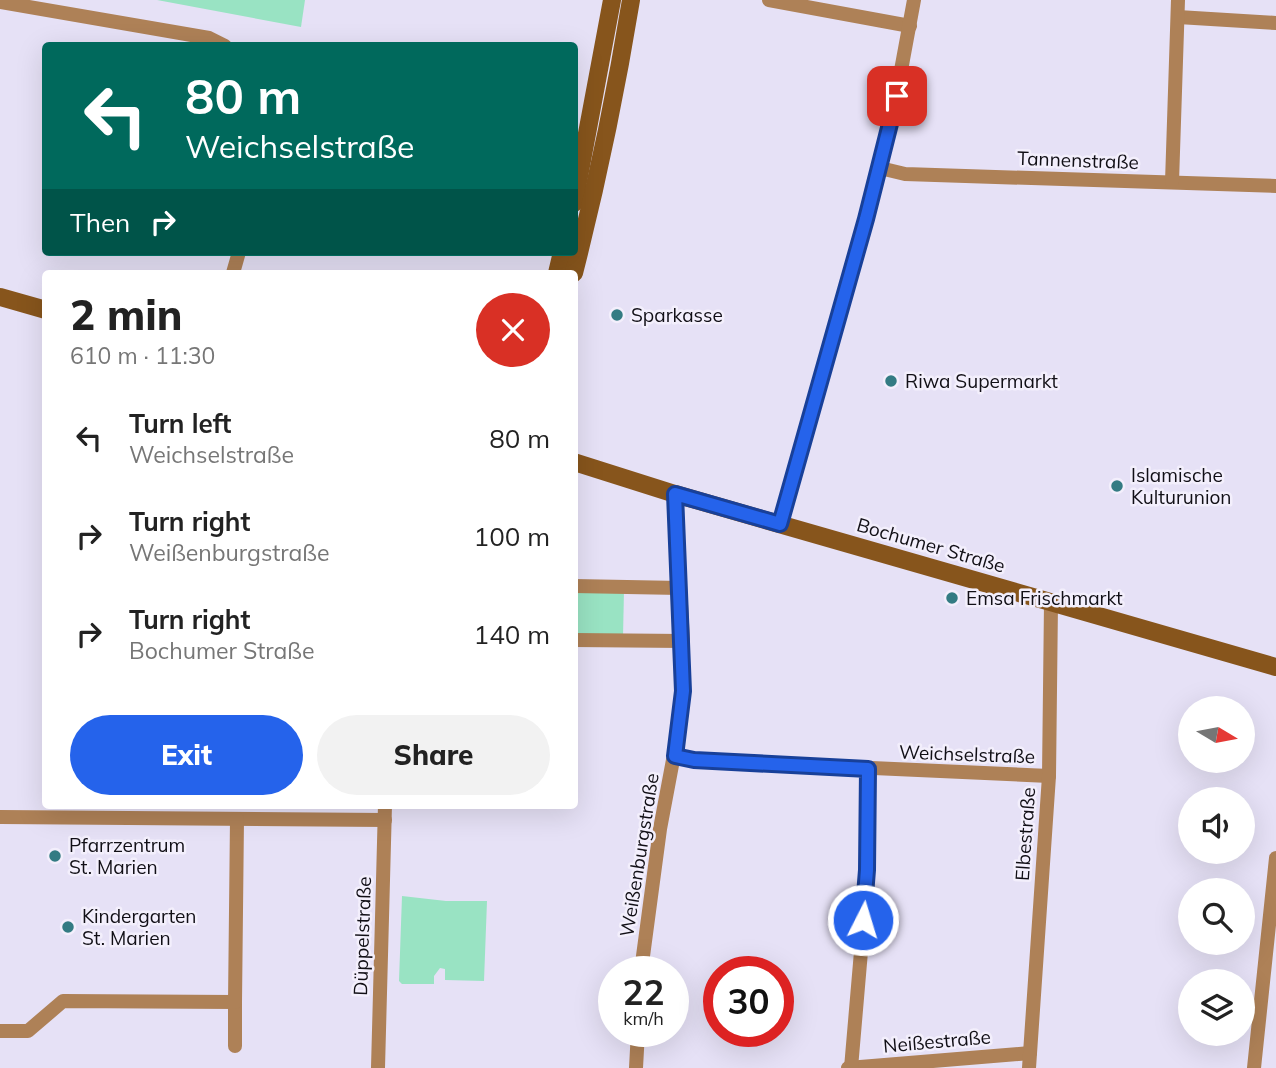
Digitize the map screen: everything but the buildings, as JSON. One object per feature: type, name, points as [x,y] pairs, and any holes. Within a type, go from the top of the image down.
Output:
[{"type":"main road","points":[[578,247],[612,0]]},
{"type":"main road","points":[[578,194],[591,164],[618,78],[631,0]]},
{"type":"main road","points":[[0,297],[42,309]]},
{"type":"main road","name":"Bochumer Straße","points":[[578,463],[675,494],[1276,667]]},
{"type":"street","points":[[769,0],[910,26]]},
{"type":"street","points":[[780,524],[880,168],[914,0]]},
{"type":"street","points":[[1172,182],[1178,0]]},
{"type":"street","points":[[0,2],[209,38],[217,42]]},
{"type":"street","points":[[1178,17],[1276,23]]},
{"type":"street","name":"Tannenstraße","points":[[880,168],[905,174],[1276,186]]},
{"type":"street","name":"Weißenburgstraße","points":[[643,956],[660,829],[682,712],[683,641],[675,494]]},
{"type":"street","points":[[578,586],[680,588]]},
{"type":"street","name":"Elbestraße","points":[[1030,1060],[1049,776],[1051,603]]},
{"type":"street","points":[[578,640],[683,641]]},
{"type":"street","name":"Weichselstraße","points":[[675,756],[694,760],[1049,776]]},
{"type":"street","points":[[849,1068],[867,870],[868,769]]},
{"type":"street","points":[[0,817],[237,819],[385,813]]},
{"type":"street","name":"Düppelstraße","points":[[378,1068],[385,813]]},
{"type":"street","points":[[235,1046],[237,819]]},
{"type":"street","points":[[1254,1068],[1270,971],[1276,858]]},
{"type":"street","points":[[0,1031],[29,1031],[63,1001],[234,1002]]},
{"type":"street","points":[[636,1068],[637,1047]]},
{"type":"street","name":"Neißestraße","points":[[849,1068],[1030,1060]]},
{"type":"green space","points":[[157,0],[305,0],[301,27]]},
{"type":"green space","points":[[578,589],[624,590],[623,637],[578,636]]},
{"type":"green space","points":[[402,896],[446,901],[487,901],[484,981],[445,980],[445,969],[440,968],[434,976],[434,984],[402,984],[399,981]]},
{"type":"place","name":"Sparkasse","points":[[617,315]]},
{"type":"place","name":"Riwa Supermarkt","points":[[891,381]]},
{"type":"place","name":"Islamische Kulturunion","points":[[1117,486]]},
{"type":"place","name":"Emsa Frischmarkt","points":[[952,598]]},
{"type":"place","name":"Pfarrzentrum St. Marien","points":[[55,856]]},
{"type":"place","name":"Kindergarten St. Marien","points":[[68,927]]},
{"type":"route","points":[[863,920],[867,870],[868,769],[694,760],[675,756],[683,691],[675,494],[780,524],[866,219],[897,96]]}]
